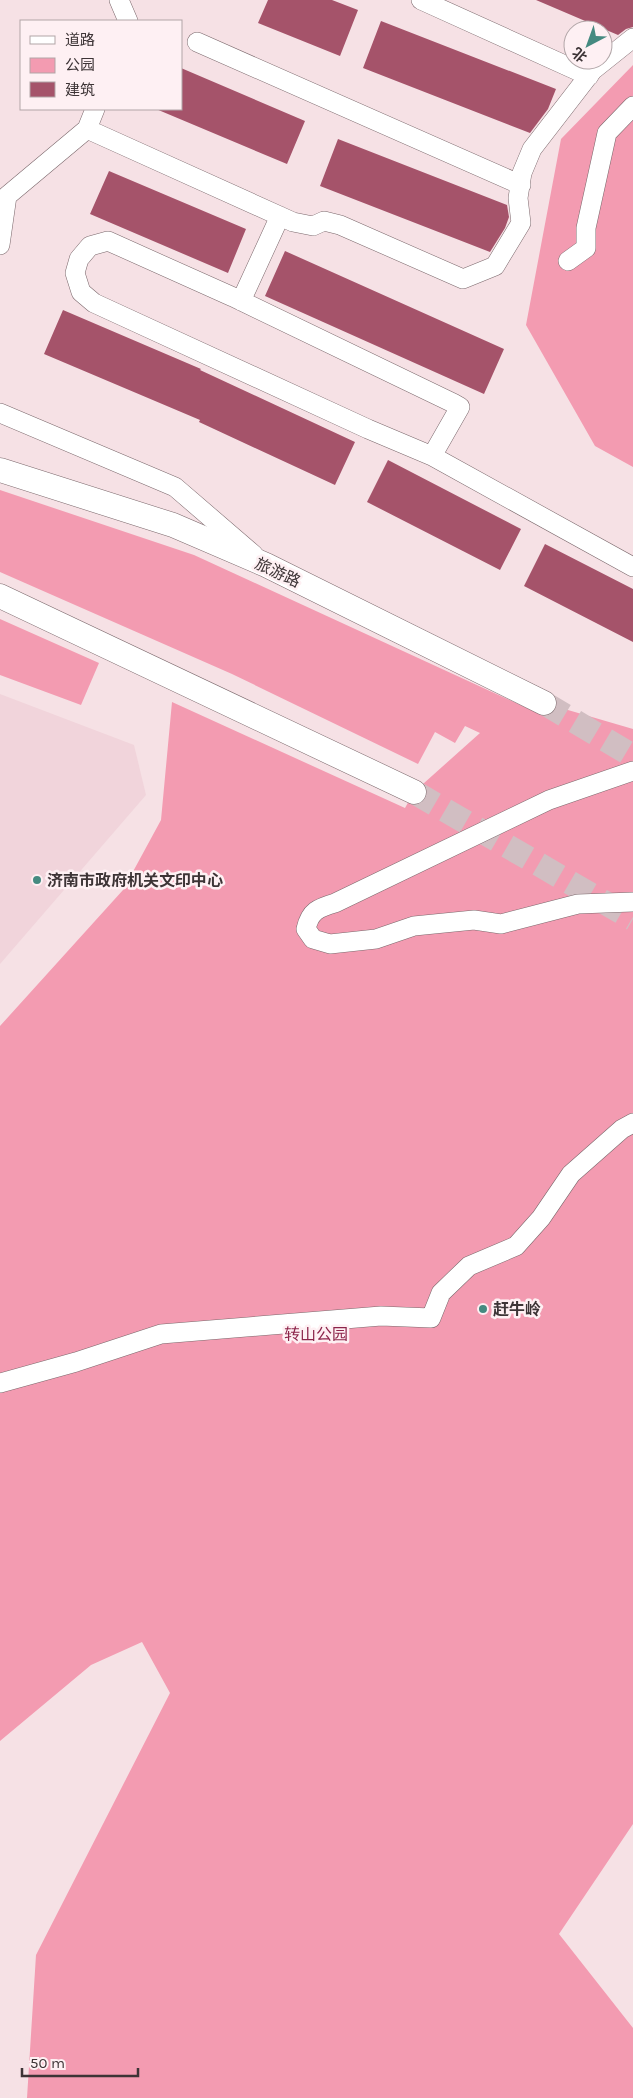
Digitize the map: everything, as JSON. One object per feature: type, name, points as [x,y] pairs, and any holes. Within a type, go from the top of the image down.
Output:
[{"type":"main road","name":"旅游路","points":[[0,470],[173,525],[266,565],[544,703]]},
{"type":"main road","points":[[0,596],[414,792]]},
{"type":"street","points":[[119,0],[128,20]]},
{"type":"street","points":[[420,0],[589,76]]},
{"type":"street","points":[[87,129],[293,222],[313,226],[324,221],[340,225],[463,280],[495,266],[521,223],[518,198],[522,173],[532,149],[593,70],[633,38]]},
{"type":"street","points":[[197,42],[520,185]]},
{"type":"street","points":[[568,261],[586,248],[586,228],[607,133],[633,106]]},
{"type":"street","points":[[0,245],[3,196],[87,129],[95,110]]},
{"type":"street","points":[[241,301],[280,216]]},
{"type":"street","points":[[432,456],[460,407],[241,301],[108,241],[90,246],[79,259],[75,273],[81,292],[94,304],[359,425],[432,456],[633,567]]},
{"type":"street","points":[[0,413],[174,487],[266,565]]},
{"type":"street","points":[[633,770],[549,800],[335,903],[320,908],[308,918],[306,930],[313,939],[330,944],[376,940],[414,926],[474,920],[501,924],[578,904],[633,902]]},
{"type":"street","points":[[0,1382],[76,1362],[161,1334],[381,1316],[432,1318],[441,1293],[462,1272],[469,1266],[516,1246],[541,1218],[571,1174],[622,1129],[633,1123]]},
{"type":"shaded area","name":"济南市政府机关文印中心","points":[[0,694],[134,745],[146,795],[0,964]]},
{"type":"green space","points":[[633,65],[633,467],[595,446],[526,325],[561,139]]},
{"type":"green space","name":"转山公园","points":[[0,490],[194,555],[529,709],[544,703],[633,729],[633,1824],[559,1934],[633,2028],[633,2098],[27,2098],[36,1955],[170,1693],[142,1642],[91,1665],[0,1741],[0,1026],[123,890],[161,820],[172,702],[405,808],[414,792],[480,733],[465,726],[455,743],[435,732],[418,764],[232,674],[0,572]]},
{"type":"green space","points":[[0,619],[99,663],[81,705],[0,675]]},
{"type":"building","points":[[268,0],[332,0],[358,10],[340,56],[258,23]]},
{"type":"building","points":[[536,0],[633,0],[633,27],[626,29],[618,35],[613,33],[613,20],[583,20]]},
{"type":"building","points":[[381,21],[556,89],[548,109],[530,133],[363,68]]},
{"type":"building","points":[[182,68],[305,121],[287,164],[158,110],[182,110]]},
{"type":"building","points":[[338,139],[507,205],[509,217],[505,228],[490,252],[320,186]]},
{"type":"building","points":[[109,171],[246,229],[228,273],[90,214]]},
{"type":"building","points":[[285,251],[504,349],[484,394],[265,296]]},
{"type":"building","points":[[63,310],[201,369],[355,442],[335,485],[199,422],[200,420],[44,354]]},
{"type":"building","points":[[388,460],[521,529],[500,570],[367,502]]},
{"type":"building","points":[[545,544],[633,589],[633,642],[524,586]]},
{"type":"tunnel","points":[[544,703],[633,756]]},
{"type":"tunnel","points":[[414,792],[633,919]]},
{"type":"place","name":"济南市政府机关文印中心","points":[[37,880]]},
{"type":"place","name":"赶牛岭","points":[[483,1309]]}]
